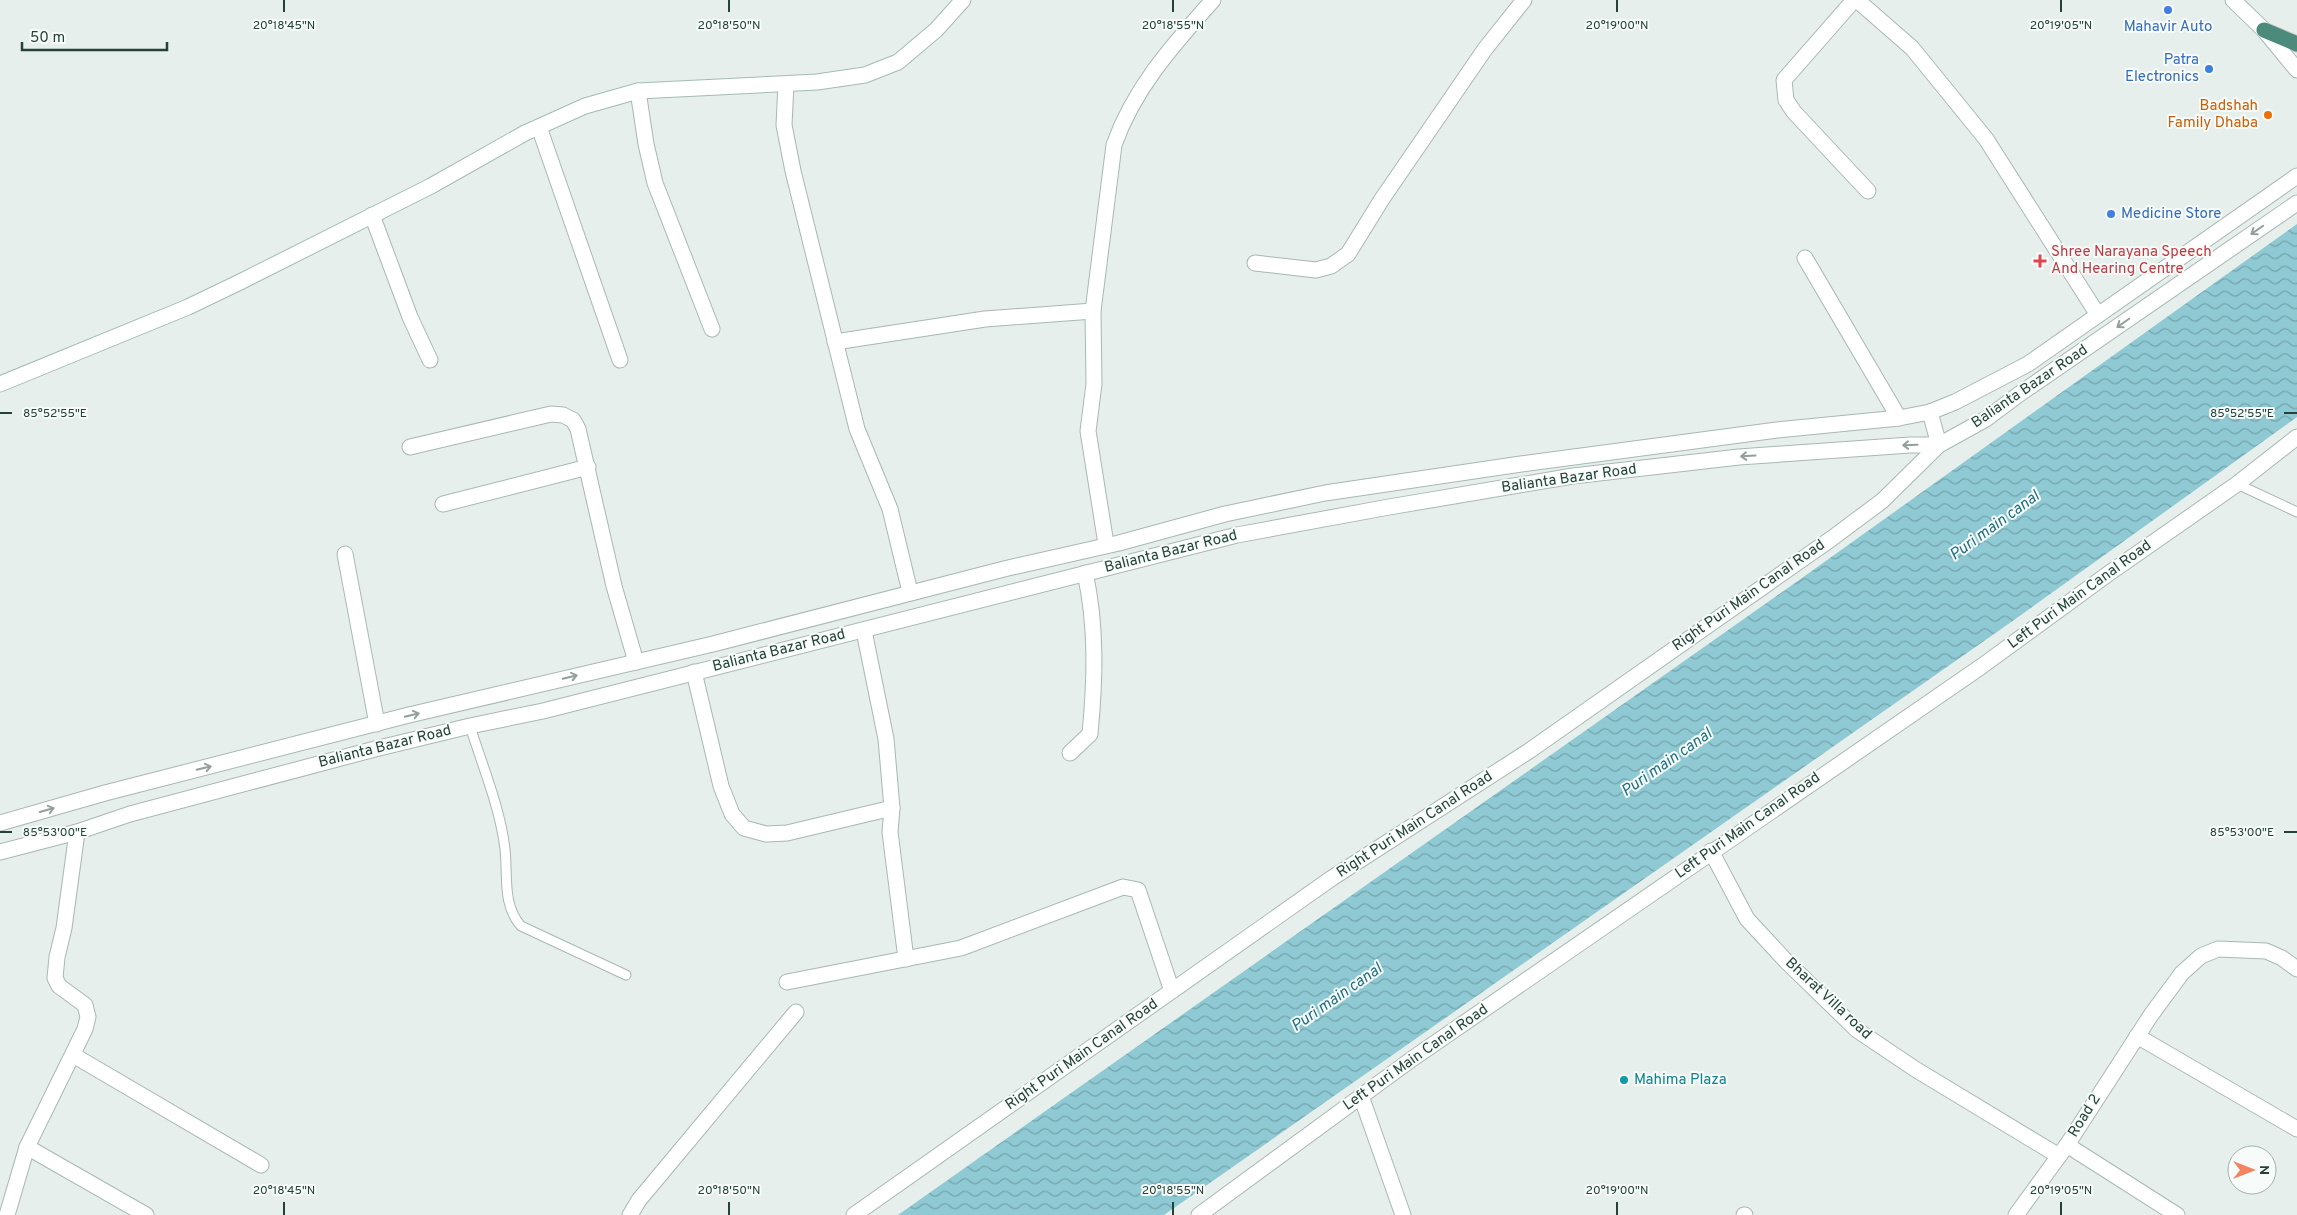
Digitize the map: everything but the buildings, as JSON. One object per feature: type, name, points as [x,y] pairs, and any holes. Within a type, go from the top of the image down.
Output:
[{"type":"highway","points":[[2264,30],[2297,44]]},
{"type":"street","points":[[0,384],[188,307],[292,257],[372,214],[431,186],[539,127],[585,106],[638,91],[786,84],[865,75],[898,62],[936,30],[963,0]]},
{"type":"street","points":[[1106,544],[1088,431],[1094,384],[1093,311],[1114,145],[1123,119],[1145,82],[1168,50],[1213,0]]},
{"type":"street","points":[[1256,263],[1316,270],[1331,266],[1348,254],[1382,199],[1484,49],[1524,0]]},
{"type":"street","points":[[1868,191],[1794,112],[1786,100],[1783,88],[1784,80],[1794,67],[1855,0],[1912,48],[1986,139],[2098,315]]},
{"type":"street","points":[[2233,0],[2264,30],[2297,70]]},
{"type":"street","points":[[786,84],[784,125],[793,171],[857,429],[890,509],[910,592]]},
{"type":"street","points":[[638,91],[646,144],[655,183],[712,329]]},
{"type":"street","points":[[539,127],[620,360]]},
{"type":"street","name":"Balianta Bazar Road","points":[[0,823],[106,793],[377,724],[636,662],[1106,544],[1119,543],[1225,514],[1325,493],[1710,439],[1899,418],[1930,412],[1955,402],[2028,364],[2297,176]]},
{"type":"street","name":"Balianta Bazar Road","points":[[0,852],[77,832],[130,814],[470,726],[543,711],[1237,535],[1573,476],[1739,457],[1910,445],[1939,445],[1986,420],[2018,395],[2297,203]]},
{"type":"street","points":[[372,214],[410,317],[430,360]]},
{"type":"street","points":[[1805,258],[1899,418]]},
{"type":"street","points":[[835,342],[984,319],[1093,311]]},
{"type":"street","points":[[1930,412],[1939,445]]},
{"type":"street","points":[[410,447],[551,414],[563,415],[572,420],[578,429],[614,586],[636,662]]},
{"type":"street","name":"Left Puri Main Canal Road","points":[[1199,1215],[1361,1096],[1711,851],[1982,666],[2108,574],[2237,484],[2297,437]]},
{"type":"street","name":"Right Puri Main Canal Road","points":[[854,1215],[1332,878],[1529,751],[1823,544],[1882,501],[1939,445]]},
{"type":"street","points":[[443,504],[588,467]]},
{"type":"street","points":[[345,554],[377,724]]},
{"type":"street","points":[[1070,754],[1090,734],[1093,647],[1090,595],[1085,573]]},
{"type":"street","points":[[864,631],[886,739],[892,808],[890,832],[906,959]]},
{"type":"street","points":[[694,672],[721,786],[732,814],[744,828],[766,834],[786,832],[892,808]]},
{"type":"street","points":[[7,1215],[27,1147],[85,1029],[88,1017],[85,1006],[59,986],[55,971],[64,928],[77,832]]},
{"type":"street","name":"Bharat Villa road","points":[[1711,851],[1748,918],[1786,961],[1858,1030],[1915,1070],[2177,1215]]},
{"type":"street","points":[[787,982],[975,944],[1123,887],[1138,890],[1172,991]]},
{"type":"street","name":"Road 2","points":[[2016,1215],[2063,1151],[2151,1015],[2182,973],[2201,956],[2218,949],[2266,950],[2282,958],[2297,969]]},
{"type":"street","points":[[630,1215],[639,1200],[796,1012]]},
{"type":"street","points":[[2137,1036],[2297,1129]]},
{"type":"street","points":[[72,1055],[261,1165]]},
{"type":"street","points":[[1361,1096],[1403,1215]]},
{"type":"street","points":[[27,1147],[146,1215]]},
{"type":"lane","points":[[2237,484],[2297,512]]},
{"type":"lane","points":[[470,726],[505,847],[508,899],[512,916],[521,926],[626,975]]},
{"type":"water","name":"Puri main canal","points":[[2297,224],[2297,417],[2014,620],[1164,1215],[898,1215],[1802,578]]},
{"type":"place","name":"Mahavir Auto","points":[[2168,10]]},
{"type":"place","name":"Patra Electronics","points":[[2209,69]]},
{"type":"place","name":"Badshah Family Dhaba","points":[[2268,115]]},
{"type":"place","name":"Medicine Store","points":[[2111,214]]},
{"type":"place","name":"Shree Narayana Speech And Hearing Centre","points":[[2040,261]]},
{"type":"place","name":"Mahima Plaza","points":[[1624,1080]]}]
